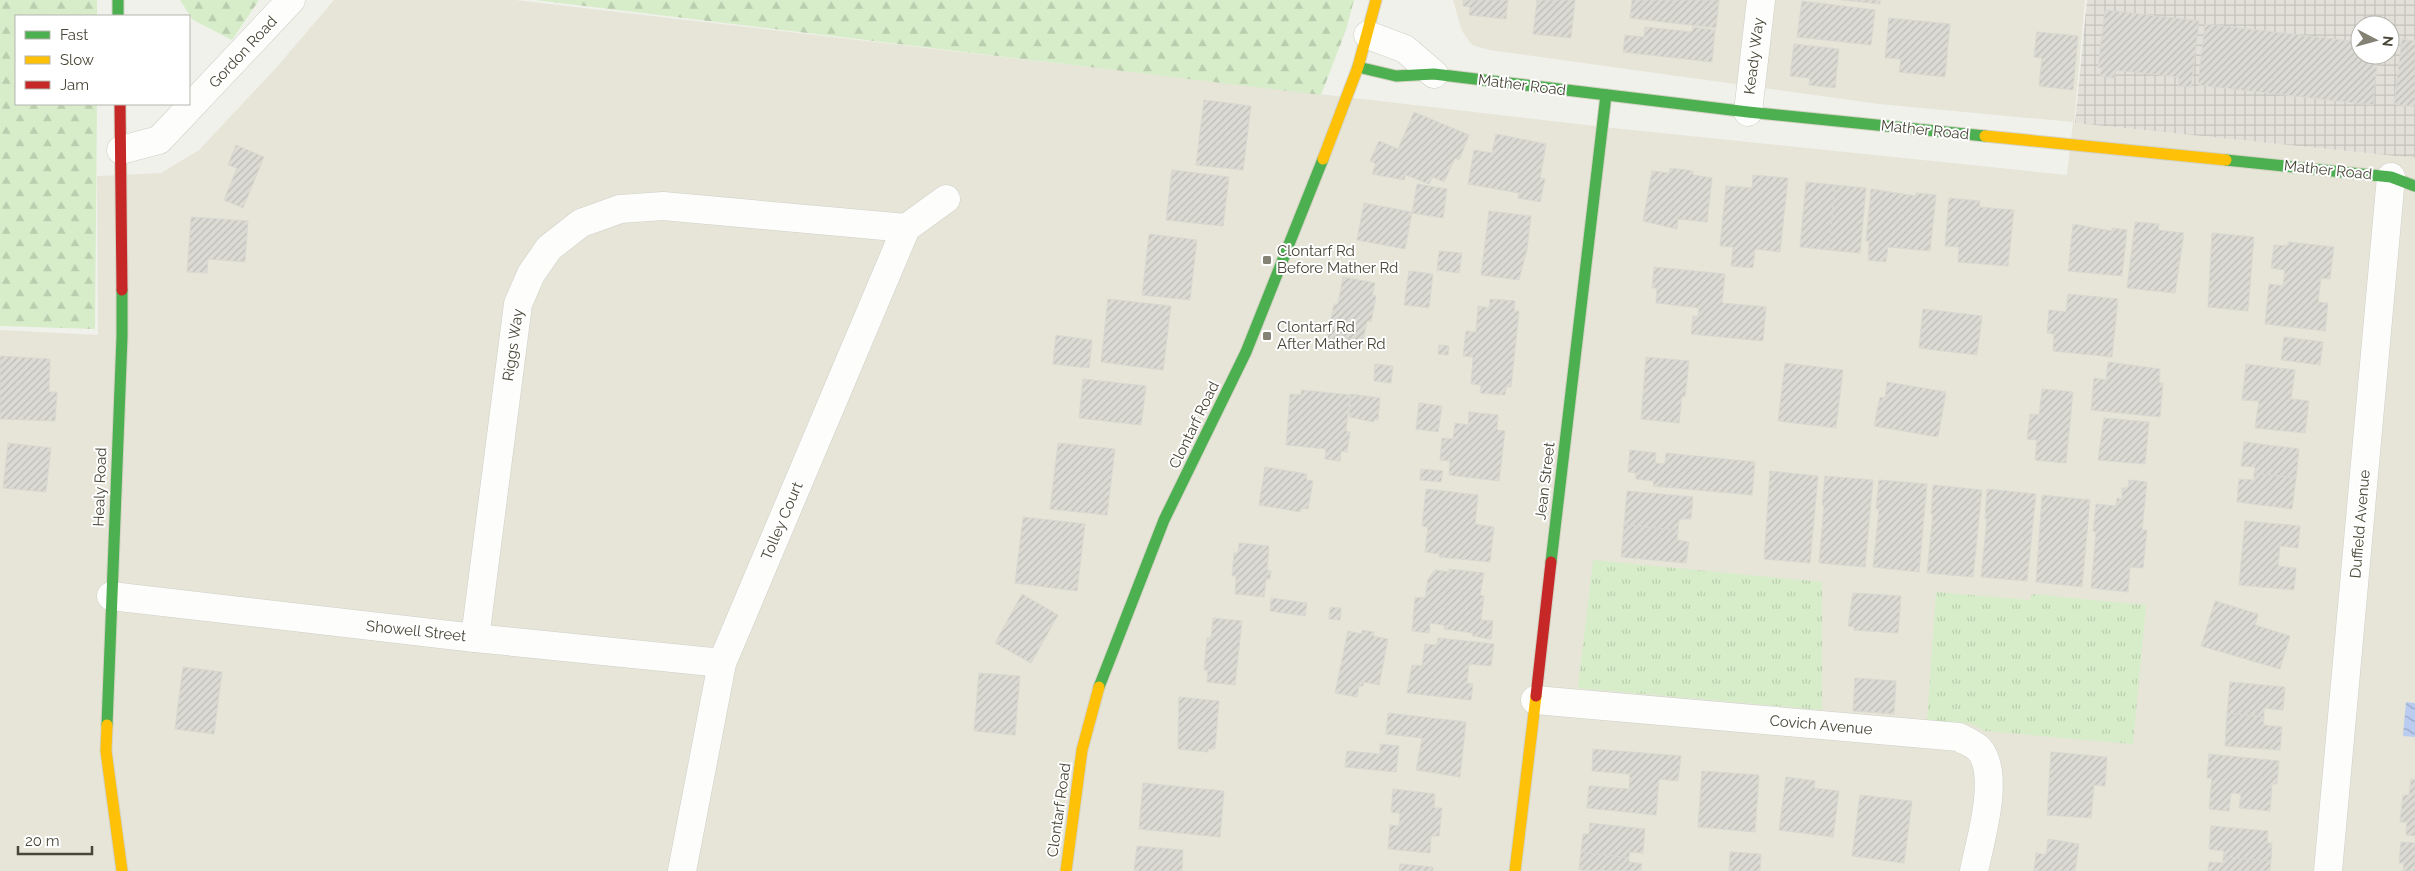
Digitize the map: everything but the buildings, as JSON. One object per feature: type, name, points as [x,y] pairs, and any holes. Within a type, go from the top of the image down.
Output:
[{"type":"street","points":[[118,0],[118,15]]},
{"type":"street","name":"Gordon Road","points":[[121,150],[160,140],[292,0]]},
{"type":"street","name":"Clontarf Road","points":[[1066,871],[1082,750],[1101,678],[1164,520],[1246,352],[1358,67],[1368,36],[1376,0]]},
{"type":"street","name":"Keady Way","points":[[1748,112],[1761,0]]},
{"type":"street","points":[[1368,36],[1405,49],[1434,74]]},
{"type":"street","name":"Mather Road","points":[[1358,67],[1395,78],[1410,78],[1434,74],[1748,112],[2403,182]]},
{"type":"street","name":"Jean Street","points":[[1515,871],[1606,95]]},
{"type":"street","name":"Healy Road","points":[[120,105],[122,337],[106,752],[122,871]]},
{"type":"street","name":"Duffield Avenue","points":[[2328,871],[2403,182]]},
{"type":"street","points":[[906,228],[946,199]]},
{"type":"street","name":"Riggs Way","points":[[475,638],[518,304],[531,274],[549,248],[581,223],[603,214],[620,209],[663,206],[906,228]]},
{"type":"street","name":"Tolley Court","points":[[682,871],[722,663],[906,228]]},
{"type":"street","name":"Showell Street","points":[[111,596],[475,638],[722,663]]},
{"type":"street","name":"Covich Avenue","points":[[1535,700],[1959,737],[1979,749],[1989,769],[1987,801],[1974,871]]},
{"type":"shaded area","points":[[334,0],[515,0],[1603,127],[2067,175],[2073,122],[1879,104],[1489,50],[1472,45],[1462,31],[1453,0],[2085,0],[2074,123],[2415,158],[2415,871],[0,871],[0,330],[98,335],[97,176],[161,173],[199,150],[276,68]]},
{"type":"shaded area","points":[[2087,0],[2415,0],[2415,158],[2075,123]]},
{"type":"green space","points":[[0,0],[97,0],[97,15],[15,15],[15,105],[97,105],[95,329],[0,326]]},
{"type":"green space","points":[[180,0],[259,0],[232,40],[193,20]]},
{"type":"green space","points":[[535,0],[1354,0],[1346,30],[1321,95]]},
{"type":"green space","points":[[1593,560],[1822,582],[1822,710],[1578,688]]},
{"type":"green space","points":[[1936,592],[2030,600],[2032,594],[2146,605],[2133,744],[1985,731],[1972,724],[1927,720]]},
{"type":"water","points":[[2406,702],[2415,703],[2415,737],[2403,736]]},
{"type":"traffic: fast","points":[[118,0],[118,15]]},
{"type":"traffic: fast","points":[[1358,67],[1396,76],[1434,74],[1748,112],[1985,136]]},
{"type":"traffic: fast","points":[[1551,562],[1606,95]]},
{"type":"traffic: fast","points":[[1099,687],[1164,520],[1246,352],[1323,159]]},
{"type":"traffic: fast","points":[[2226,160],[2391,177],[2415,186]]},
{"type":"traffic: fast","points":[[107,725],[122,337],[122,290]]},
{"type":"traffic: slow","points":[[1323,159],[1358,67],[1376,0]]},
{"type":"traffic: slow","points":[[1985,136],[2226,160]]},
{"type":"traffic: slow","points":[[1066,871],[1082,750],[1099,687]]},
{"type":"traffic: slow","points":[[1515,871],[1536,696]]},
{"type":"traffic: slow","points":[[107,725],[106,751],[122,871]]},
{"type":"traffic: jam","points":[[120,105],[122,290]]},
{"type":"traffic: jam","points":[[1536,696],[1551,562]]},
{"type":"place","name":"Clontarf Rd Before Mather Rd","points":[[1267,260]]},
{"type":"place","name":"Clontarf Rd After Mather Rd","points":[[1267,336]]}]
